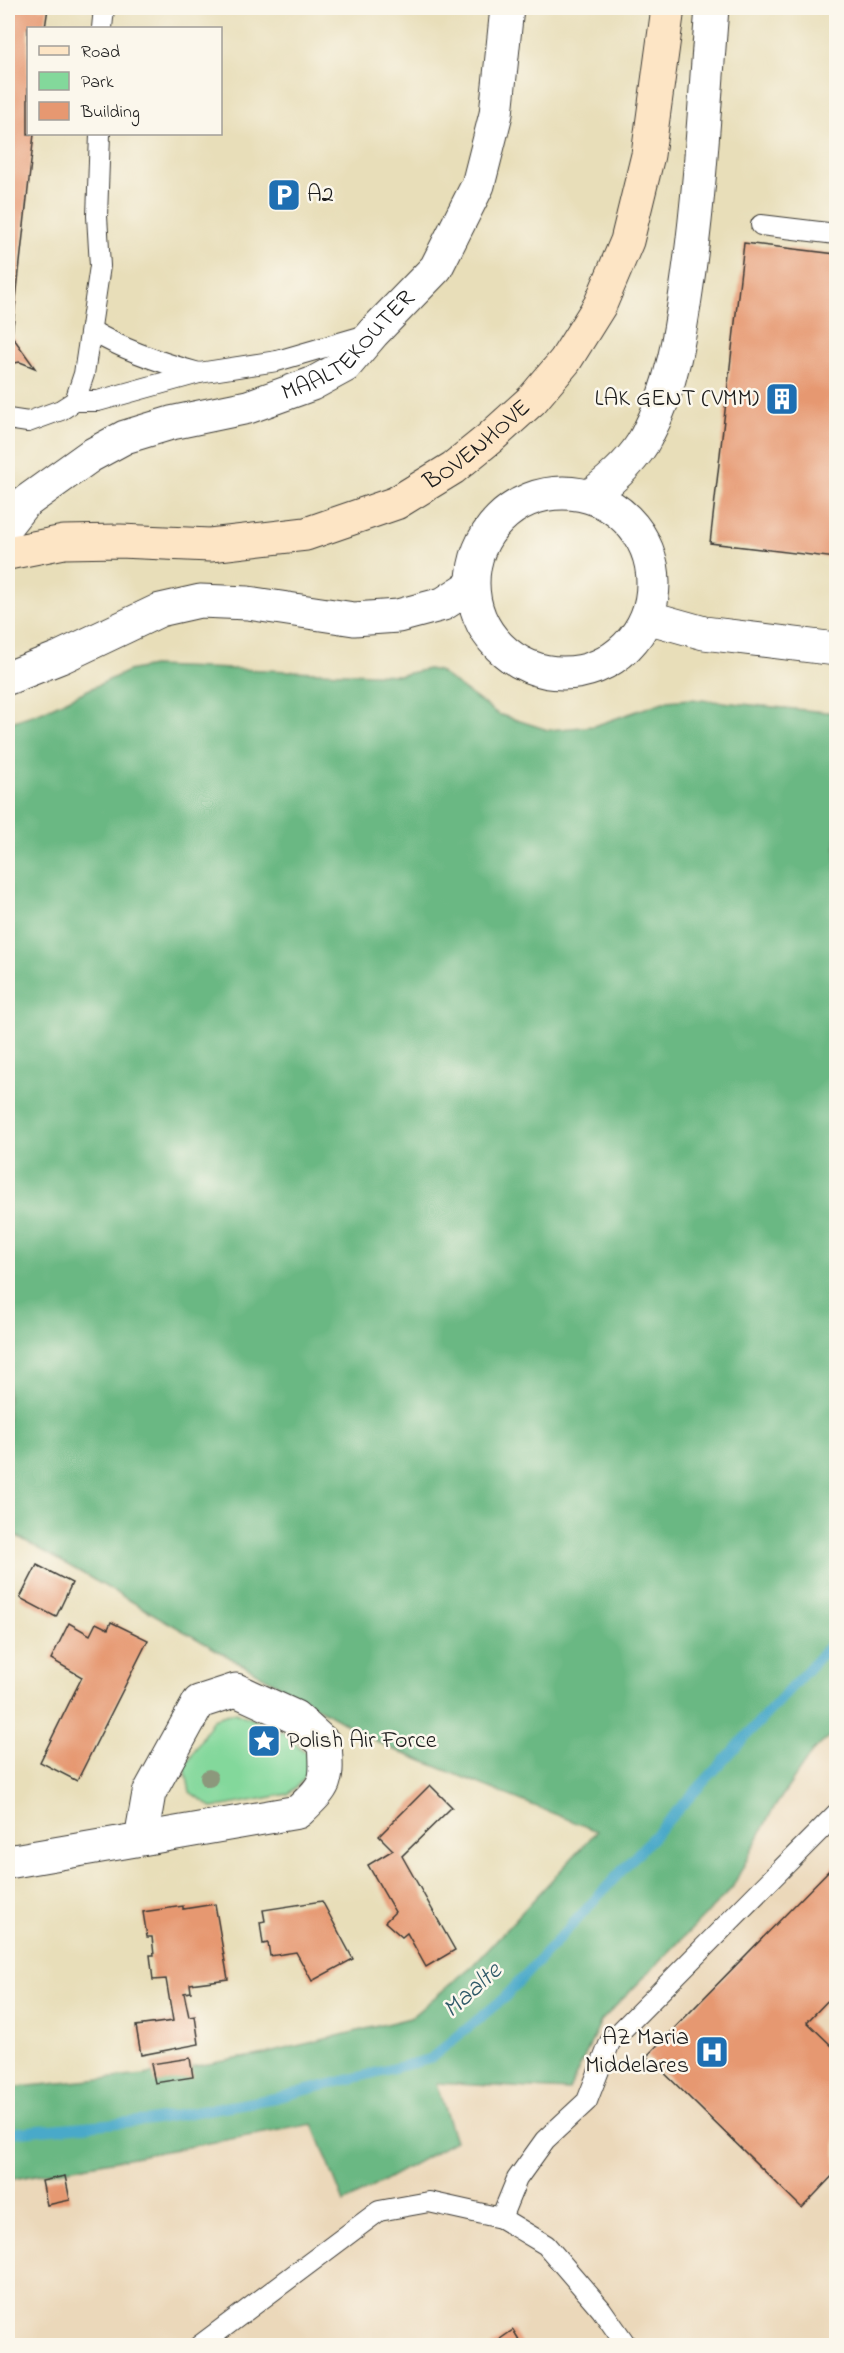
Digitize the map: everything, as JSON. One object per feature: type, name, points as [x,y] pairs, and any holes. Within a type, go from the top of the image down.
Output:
[{"type":"street","name":"MAALTEKOUTER","points":[[8,523],[23,504],[90,456],[125,437],[171,423],[248,407],[312,384],[345,366],[373,333],[436,268],[478,185],[496,114],[507,8]]},
{"type":"street","name":"BOVENHOVE","points":[[8,553],[64,542],[120,541],[210,545],[306,534],[396,503],[453,468],[490,438],[532,400],[565,361],[600,305],[627,241],[648,155],[668,8]]},
{"type":"street","points":[[590,496],[612,479],[645,439],[666,394],[681,329],[694,232],[712,8]]},
{"type":"street","points":[[561,491],[590,496],[617,509],[638,531],[650,558],[654,588],[647,617],[631,644],[607,662],[578,673],[547,673],[518,662],[494,643],[478,616],[471,586],[475,557],[487,531],[507,510],[533,496],[561,491]]},
{"type":"street","points":[[8,678],[62,657],[160,610],[200,601],[248,603],[354,619],[398,616],[443,604],[471,586]]},
{"type":"street","points":[[647,617],[704,633],[837,649]]},
{"type":"street","points":[[8,1862],[298,1812],[319,1792],[328,1776],[325,1744],[295,1717],[236,1690],[200,1702],[149,1793],[141,1839]]},
{"type":"lane","points":[[102,27],[104,8]]},
{"type":"lane","points":[[75,401],[84,374],[92,331],[100,266],[97,216],[100,135]]},
{"type":"lane","points":[[761,225],[837,234]]},
{"type":"lane","points":[[92,331],[111,342],[166,364],[199,373]]},
{"type":"lane","points":[[8,419],[28,422],[61,411],[75,401],[98,401],[199,373],[277,361],[373,333]]},
{"type":"lane","points":[[501,2218],[517,2179],[545,2140],[586,2101],[610,2042],[837,1814]]},
{"type":"lane","points":[[199,2346],[379,2211],[429,2202],[501,2218],[546,2245],[601,2309],[627,2346]]},
{"type":"shaded area","name":"AZ Maria Middelares","points":[[836,1731],[836,2345],[8,2346],[8,2180],[314,2124],[345,2202],[435,2083],[569,2090],[601,2021],[732,1888],[772,1811],[812,1752]]},
{"type":"green space","points":[[152,666],[400,675],[428,669],[438,671],[498,714],[548,730],[594,726],[666,701],[691,699],[836,713],[836,1731],[812,1752],[772,1811],[732,1888],[601,2021],[569,2090],[436,2083],[455,2141],[344,2203],[313,2124],[8,2180],[8,2088],[144,2075],[265,2054],[410,2018],[473,1965],[597,1831],[385,1746],[8,1531],[8,723],[41,712],[128,671]]},
{"type":"green space","points":[[235,1712],[284,1733],[306,1753],[308,1771],[303,1780],[288,1794],[213,1808],[190,1792],[185,1767],[213,1719]]},
{"type":"building","points":[[8,8],[48,8],[45,27],[27,27],[27,135],[34,135],[12,336],[35,368],[20,362],[8,364]]},
{"type":"building","name":"LAK GENT (VMM)","points":[[744,243],[836,254],[836,558],[710,543]]},
{"type":"building","points":[[37,1565],[72,1583],[56,1617],[20,1598]]},
{"type":"building","points":[[111,1622],[148,1640],[77,1781],[40,1762],[82,1677],[51,1659],[69,1623],[90,1635],[96,1623],[108,1629]]},
{"type":"building","points":[[430,1785],[452,1807],[402,1856],[455,1950],[426,1967],[407,1933],[402,1937],[385,1922],[395,1912],[368,1865],[393,1850],[379,1836]]},
{"type":"building","points":[[836,1863],[836,1992],[807,2022],[836,2050],[836,2172],[802,2208],[647,2056]]},
{"type":"building","points":[[322,1901],[353,1959],[312,1981],[296,1952],[270,1956],[268,1943],[263,1944],[260,1922],[265,1921],[263,1910]]},
{"type":"building","points":[[215,1904],[228,1979],[190,1984],[191,1992],[184,1993],[189,2017],[195,2016],[199,2044],[141,2055],[136,2026],[173,2021],[166,1979],[153,1980],[150,1955],[154,1955],[152,1937],[147,1937],[143,1912]]},
{"type":"building","points":[[190,2058],[193,2077],[155,2083],[151,2064]]},
{"type":"building","points":[[65,2176],[70,2200],[47,2205],[42,2181]]},
{"type":"building","points":[[513,2330],[523,2346],[490,2346]]},
{"type":"waterway","name":"Maalte","points":[[8,2133],[150,2120],[275,2098],[430,2059],[504,1998],[836,1639]]},
{"type":"place","name":"A2","points":[[284,195]]},
{"type":"place","name":"LAK GENT (VMM)","points":[[782,399]]},
{"type":"place","name":"Polish Air Force","points":[[264,1741]]},
{"type":"place","name":"AZ Maria Middelares","points":[[712,2052]]}]
